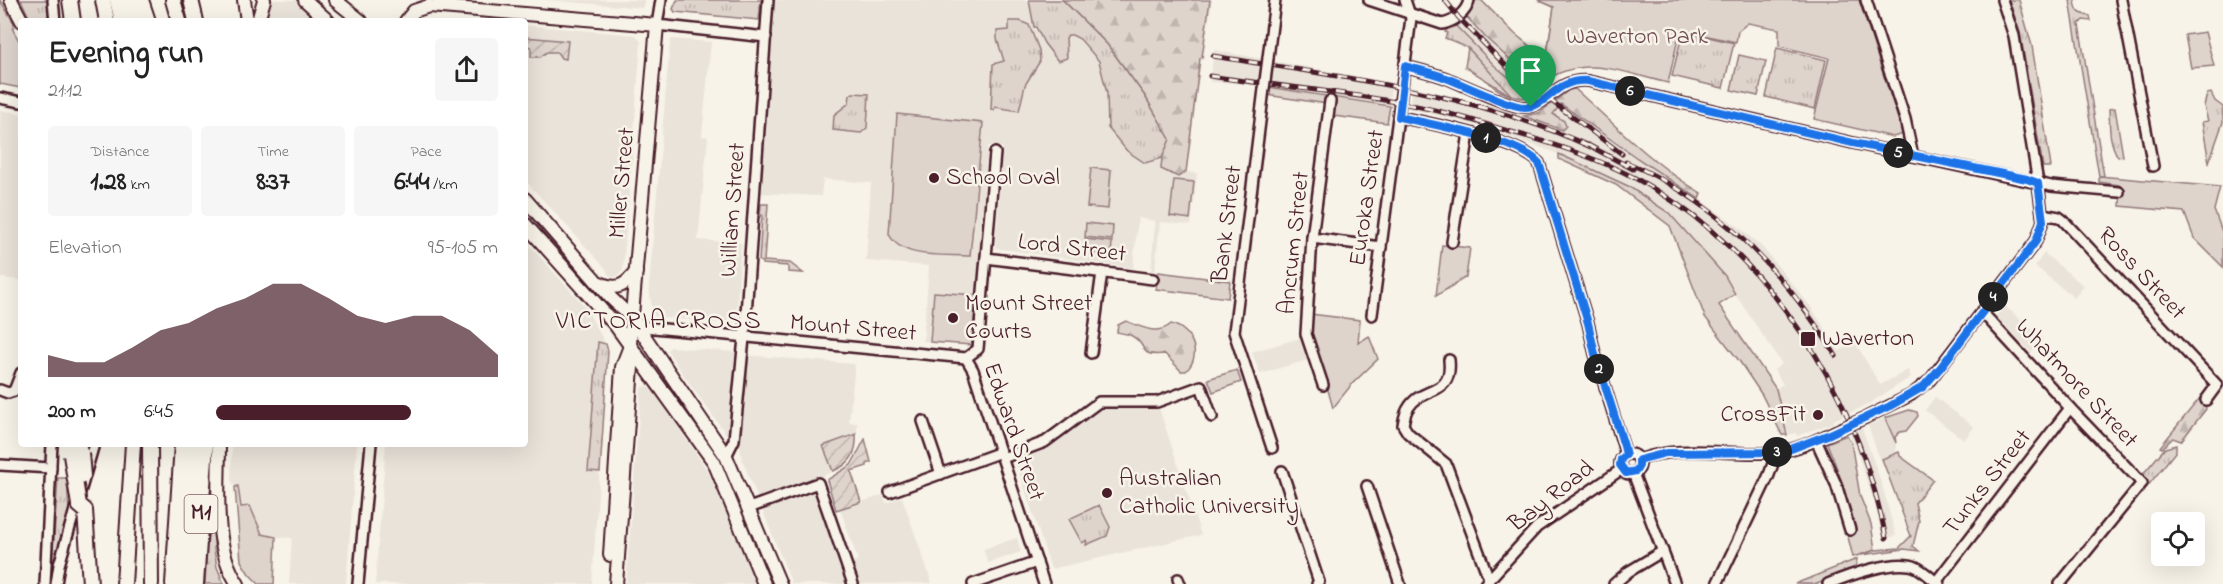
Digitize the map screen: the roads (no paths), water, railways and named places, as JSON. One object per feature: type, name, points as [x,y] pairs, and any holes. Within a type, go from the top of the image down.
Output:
[{"type":"highway","points":[[70,0],[73,18]]},
{"type":"highway","points":[[103,0],[106,18]]},
{"type":"highway","points":[[117,0],[121,18]]},
{"type":"highway","points":[[129,0],[135,18]]},
{"type":"highway","points":[[141,0],[147,18]]},
{"type":"highway","points":[[147,0],[153,18]]},
{"type":"highway","points":[[173,0],[178,18]]},
{"type":"highway","points":[[191,0],[195,18]]},
{"type":"highway","points":[[124,584],[132,489],[133,447]]},
{"type":"highway","name":"M1","points":[[150,447],[151,584]]},
{"type":"highway","points":[[165,584],[174,447]]},
{"type":"highway","name":"M1","points":[[173,584],[182,447]]},
{"type":"highway","name":"M1","points":[[186,584],[194,447]]},
{"type":"highway","name":"M1","points":[[196,584],[206,447]]},
{"type":"highway","points":[[75,449],[86,503],[90,578]]},
{"type":"highway","points":[[131,584],[132,489]]},
{"type":"main road","points":[[11,0],[20,18]]},
{"type":"main road","points":[[244,0],[247,18]]},
{"type":"main road","points":[[258,18],[264,0]]},
{"type":"main road","points":[[304,0],[325,18]]},
{"type":"main road","points":[[325,0],[352,18]]},
{"type":"main road","points":[[335,0],[353,18]]},
{"type":"main road","points":[[408,17],[435,6],[657,25]]},
{"type":"main road","name":"Miller Street","points":[[616,584],[633,367],[630,345],[657,25]]},
{"type":"main road","points":[[528,202],[632,318],[726,456],[780,584]]},
{"type":"main road","points":[[528,227],[603,310],[714,462],[764,584]]},
{"type":"main road","points":[[597,281],[610,287],[619,287],[636,272]]},
{"type":"main road","name":"Miller Street","points":[[608,584],[622,367],[630,345]]},
{"type":"main road","points":[[219,447],[221,536],[226,561],[238,584]]},
{"type":"street","points":[[53,0],[55,18]]},
{"type":"street","points":[[661,0],[657,25],[766,37]]},
{"type":"street","name":"William Street","points":[[726,456],[734,440],[768,0]]},
{"type":"street","name":"Bank Street","points":[[1272,448],[1234,332],[1275,0]]},
{"type":"street","points":[[1369,0],[1439,24],[1448,23],[1466,10],[1469,0]]},
{"type":"street","points":[[1405,0],[1411,14]]},
{"type":"street","points":[[1866,0],[1902,109],[1913,156]]},
{"type":"street","points":[[1639,460],[1666,453],[1777,452],[1816,440],[1865,418],[1923,387],[1935,373],[2036,241],[2042,228],[2038,183],[2014,36],[2002,0]]},
{"type":"street","points":[[2121,0],[2153,166]]},
{"type":"street","name":"Euroka Street","points":[[1372,315],[1411,14]]},
{"type":"street","points":[[1405,66],[1444,77],[1519,107],[1536,104],[1566,83],[1579,80],[1588,81],[2038,183],[2119,192]]},
{"type":"street","points":[[0,98],[18,101]]},
{"type":"street","name":"Ancrum Street","points":[[1323,385],[1306,334],[1312,238],[1330,101]]},
{"type":"street","points":[[1399,117],[1469,133],[1527,152],[1539,163],[1626,455]]},
{"type":"street","points":[[1452,243],[1469,133]]},
{"type":"street","name":"Edward Street","points":[[995,153],[978,349],[966,358],[1002,455],[1044,584]]},
{"type":"street","name":"Ross Street","points":[[2042,214],[2064,220],[2217,384],[2206,400]]},
{"type":"street","points":[[1312,238],[1381,247]]},
{"type":"street","name":"Lord Street","points":[[986,258],[1153,279]]},
{"type":"street","points":[[1091,353],[1102,273]]},
{"type":"street","name":"Whatmore Street","points":[[1982,312],[2142,483],[2060,584]]},
{"type":"street","name":"Mount Street","points":[[632,318],[646,327],[966,358]]},
{"type":"street","points":[[1449,360],[1451,373],[1443,386],[1414,400],[1408,408],[1403,425],[1408,433],[1446,464],[1487,581]]},
{"type":"street","points":[[0,390],[10,393],[14,391],[18,381]]},
{"type":"street","points":[[890,492],[1045,442],[1099,402],[1157,402],[1201,386],[1212,417]]},
{"type":"street","name":"Tunks Street","points":[[1937,583],[2070,408]]},
{"type":"street","points":[[923,421],[941,474]]},
{"type":"street","points":[[1816,440],[1836,484],[1850,530]]},
{"type":"street","points":[[45,584],[52,447]]},
{"type":"street","points":[[56,584],[59,565],[93,447]]},
{"type":"street","points":[[358,584],[371,447]]},
{"type":"street","points":[[1717,584],[1769,475],[1777,452]]},
{"type":"street","points":[[1626,455],[1635,455],[1639,460],[1639,466],[1633,473],[1626,473],[1622,468],[1620,462],[1626,455]]},
{"type":"street","points":[[0,465],[51,468]]},
{"type":"street","name":"Bay Road","points":[[1487,581],[1537,527],[1622,468]]},
{"type":"street","points":[[1282,471],[1319,582],[1317,584]]},
{"type":"street","points":[[1633,473],[1674,584]]},
{"type":"street","points":[[749,508],[818,483],[852,584]]},
{"type":"street","points":[[1367,486],[1400,584]]},
{"type":"street","points":[[1614,584],[1628,572],[1663,551]]},
{"type":"street","points":[[973,584],[1037,562]]},
{"type":"street","points":[[1828,584],[1856,572],[1898,566],[1915,566],[1937,583]]},
{"type":"railway","points":[[1445,0],[1459,18],[1509,69],[1622,154]]},
{"type":"railway","points":[[1213,56],[1358,80],[1454,100],[1548,129],[1593,148],[1591,147]]},
{"type":"railway","points":[[1210,76],[1368,97],[1464,118],[1557,146],[1604,163],[1635,178],[1683,208],[1727,245],[1766,285],[1800,331],[1829,379],[1853,430],[1872,484],[1886,538]]},
{"type":"railway","points":[[1588,145],[1633,169]]},
{"type":"railway","points":[[1626,162],[1690,197],[1746,242],[1795,296],[1836,356]]},
{"type":"place","name":"School Oval","points":[[934,178]]},
{"type":"place","name":"Mount Street Courts","points":[[953,318]]},
{"type":"place","name":"Waverton","points":[[1808,339]]},
{"type":"place","name":"CrossFit","points":[[1818,415]]},
{"type":"place","name":"Australian Catholic University","points":[[1107,493]]},
{"type":"district","name":"VICTORIA CROSS","points":[[659,322]]},
{"type":"park label","name":"Waverton Park","points":[[1637,37]]}]
